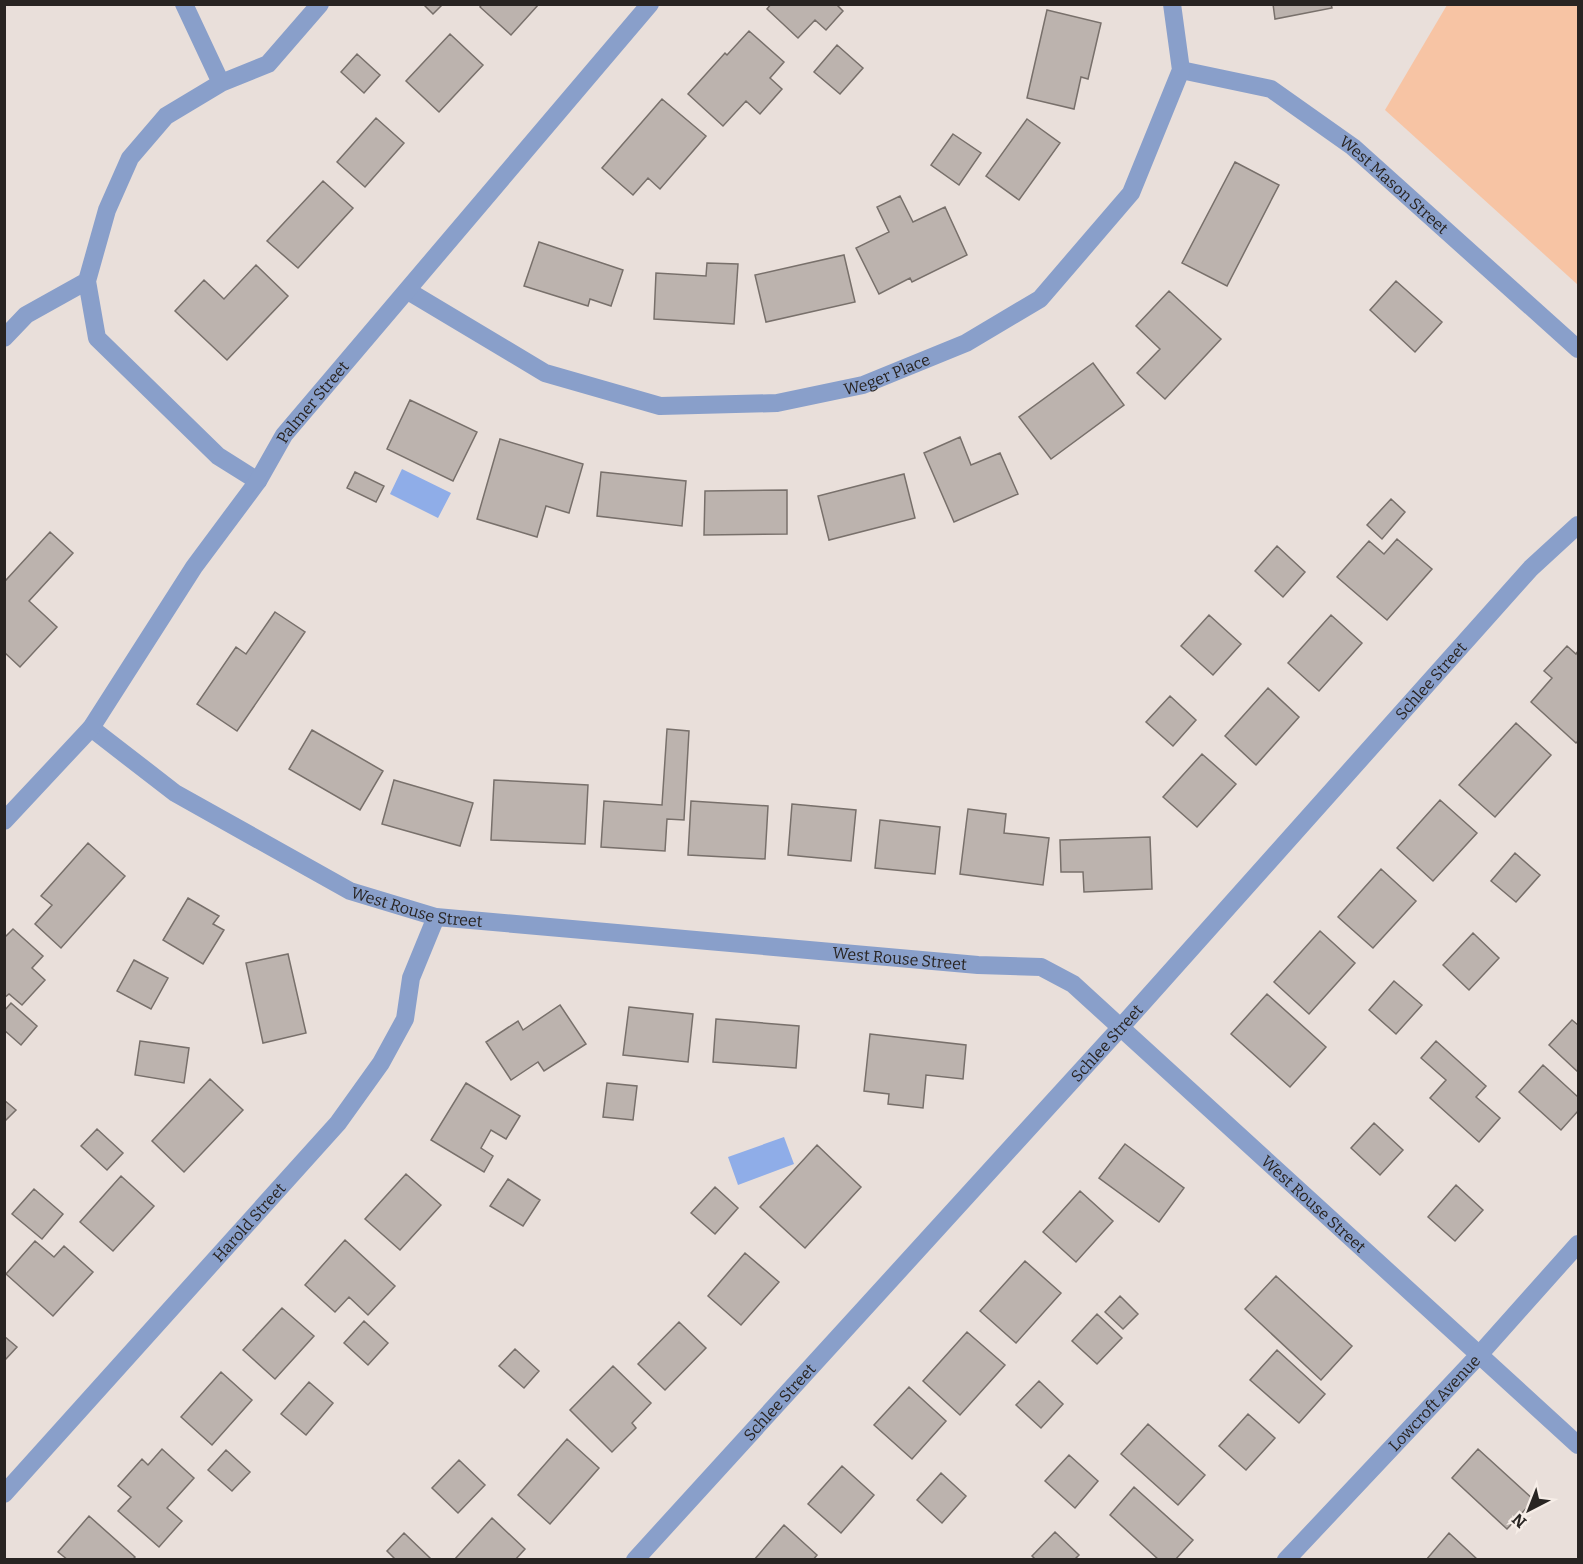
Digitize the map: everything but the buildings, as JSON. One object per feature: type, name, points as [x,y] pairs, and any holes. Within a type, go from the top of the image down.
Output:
[{"type":"street","points":[[184,4],[221,83]]},
{"type":"street","points":[[258,481],[218,456],[97,338],[87,281],[107,210],[130,158],[166,116],[221,83],[268,64],[320,4]]},
{"type":"street","name":"Palmer Street","points":[[4,821],[91,728],[194,567],[258,481],[284,435],[650,4]]},
{"type":"street","name":"Weger Place","points":[[408,291],[545,373],[660,406],[777,403],[863,385],[966,343],[1040,298],[1131,193],[1181,70],[1172,4]]},
{"type":"street","name":"West Mason Street","points":[[1181,70],[1271,89],[1353,147],[1578,349]]},
{"type":"street","points":[[4,338],[26,315],[87,281]]},
{"type":"street","name":"Schlee Street","points":[[635,1560],[1121,1027],[1531,568],[1578,525]]},
{"type":"street","name":"West Rouse Street","points":[[91,728],[175,793],[350,891],[436,917],[978,965],[1041,967],[1073,984],[1578,1445]]},
{"type":"street","name":"Harold Street","points":[[4,1494],[338,1123],[381,1063],[405,1019],[411,978],[436,917]]},
{"type":"street","name":"Lowcroft Avenue","points":[[1286,1560],[1479,1355],[1578,1244]]},
{"type":"shaded area","points":[[1447,5],[1578,5],[1578,285],[1385,110]]},
{"type":"water","points":[[402,469],[451,493],[438,518],[390,494]]},
{"type":"water","points":[[784,1137],[794,1164],[738,1185],[728,1157]]}]
